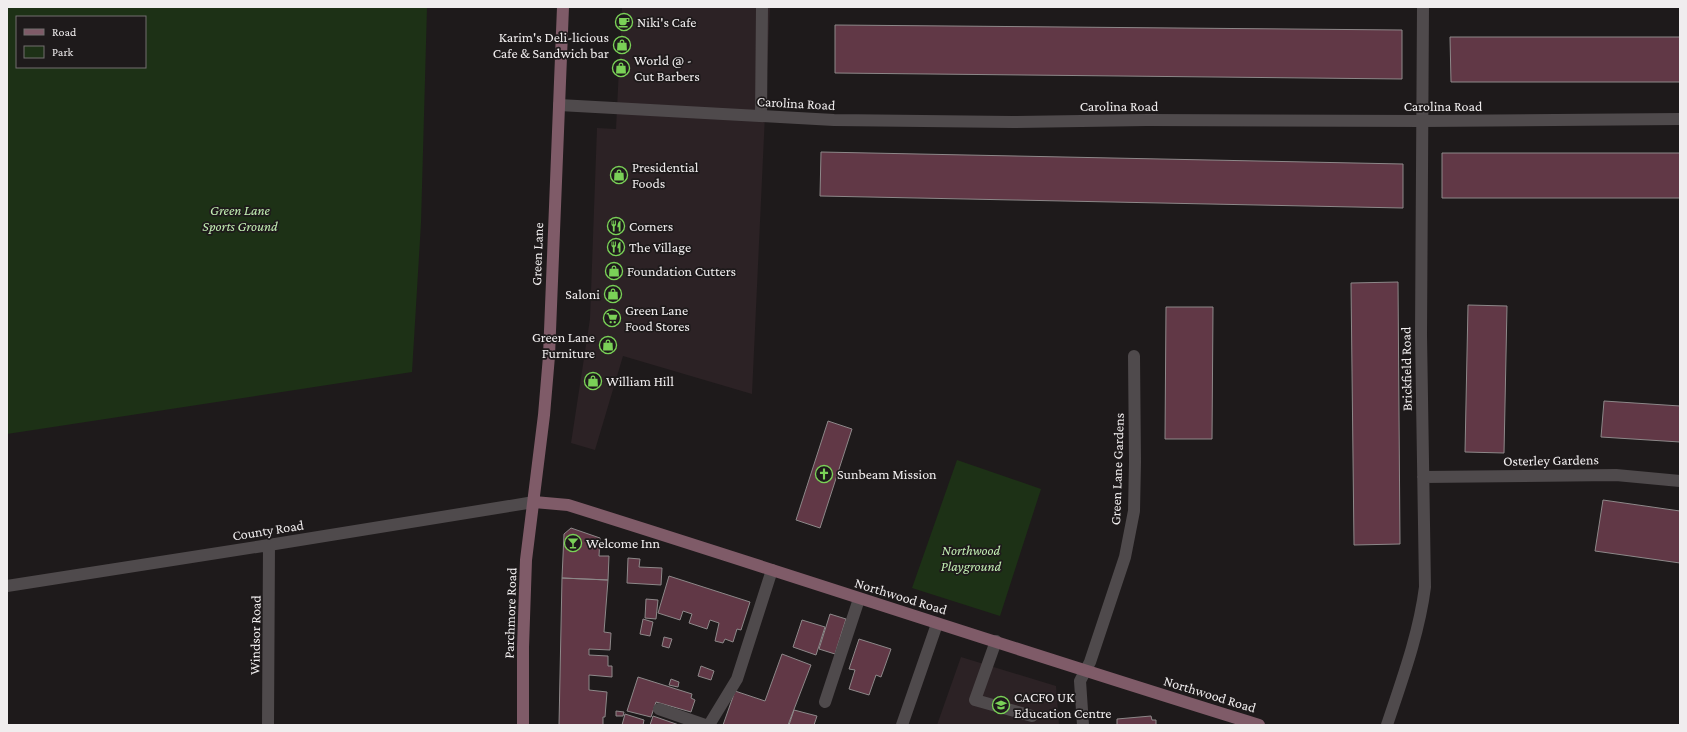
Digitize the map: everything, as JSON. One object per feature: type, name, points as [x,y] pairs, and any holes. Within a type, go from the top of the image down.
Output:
[{"type":"street","name":"Green Lane","points":[[534,502],[549,356],[563,7]]},
{"type":"street","points":[[761,116],[762,7]]},
{"type":"street","name":"Brickfield Road","points":[[1387,725],[1410,656],[1422,612],[1425,587],[1421,335],[1423,7]]},
{"type":"street","name":"Carolina Road","points":[[559,105],[834,120],[1004,122],[1147,120],[1423,121],[1680,119]]},
{"type":"street","name":"Green Lane Gardens","points":[[1083,725],[1080,681],[1086,672],[1125,557],[1134,511],[1134,356]]},
{"type":"street","name":"Osterley Gardens","points":[[1423,477],[1616,474],[1680,481]]},
{"type":"street","name":"County Road","points":[[7,586],[534,502]]},
{"type":"street","name":"Northwood Road","points":[[534,502],[568,505],[937,624],[996,641],[1086,672],[1259,725]]},
{"type":"street","name":"Parchmore Road","points":[[524,725],[524,595],[529,535],[534,502]]},
{"type":"street","name":"Windsor Road","points":[[268,725],[269,545]]},
{"type":"street","points":[[709,725],[737,679],[772,570]]},
{"type":"street","points":[[825,702],[859,599]]},
{"type":"street","points":[[902,725],[937,624]]},
{"type":"street","points":[[996,641],[975,700],[1032,716]]},
{"type":"street","points":[[659,709],[705,725]]},
{"type":"shaded area","points":[[622,7],[770,7],[752,394],[623,356],[595,450],[571,443],[590,319],[597,128],[616,129]]},
{"type":"shaded area","name":"CACFO UK Education Centre","points":[[961,657],[1056,686],[1059,725],[937,725]]},
{"type":"green space","name":"Green Lane Sports Ground","points":[[7,7],[427,7],[421,223],[412,372],[7,434]]},
{"type":"green space","name":"Northwood Playground","points":[[957,460],[1041,489],[1000,616],[912,588]]},
{"type":"building","points":[[835,25],[1402,30],[1402,79],[835,73]]},
{"type":"building","points":[[1450,37],[1680,37],[1680,82],[1451,82]]},
{"type":"building","points":[[821,152],[1403,164],[1403,208],[820,196]]},
{"type":"building","points":[[1442,153],[1680,153],[1680,198],[1442,198]]},
{"type":"building","points":[[1398,282],[1400,544],[1354,545],[1351,283]]},
{"type":"building","points":[[1468,305],[1507,306],[1504,453],[1465,452]]},
{"type":"building","points":[[1166,307],[1213,307],[1212,439],[1165,439]]},
{"type":"building","points":[[1604,401],[1680,406],[1680,442],[1601,437]]},
{"type":"building","name":"Sunbeam Mission","points":[[828,421],[852,429],[820,528],[796,520]]},
{"type":"building","points":[[1603,500],[1680,511],[1680,563],[1595,551]]},
{"type":"building","points":[[571,528],[600,538],[599,556],[609,556],[608,580],[562,578],[564,534]]},
{"type":"building","points":[[628,558],[640,559],[639,567],[662,568],[661,585],[627,583]]},
{"type":"building","points":[[669,576],[750,602],[741,630],[737,629],[733,642],[725,639],[723,643],[715,641],[719,623],[710,620],[707,629],[689,623],[692,614],[683,611],[680,620],[658,613]]},
{"type":"building","points":[[562,578],[608,580],[604,632],[611,633],[610,650],[589,649],[589,655],[608,656],[608,666],[612,666],[612,677],[589,675],[589,690],[607,692],[603,725],[559,725]]},
{"type":"building","points":[[646,599],[658,600],[656,619],[645,618]]},
{"type":"building","points":[[830,614],[846,619],[835,654],[819,649]]},
{"type":"building","points":[[643,619],[653,622],[650,636],[640,634]]},
{"type":"building","points":[[802,620],[825,627],[816,655],[793,647]]},
{"type":"building","points":[[664,637],[672,639],[669,648],[662,646]]},
{"type":"building","points":[[859,639],[891,649],[881,677],[876,675],[869,695],[849,689],[855,670],[849,669]]},
{"type":"building","points":[[782,654],[811,665],[788,725],[723,725],[735,691],[765,701]]},
{"type":"building","points":[[701,666],[714,671],[711,680],[698,676]]},
{"type":"building","points":[[638,677],[692,694],[691,698],[695,700],[691,712],[656,702],[651,717],[627,711]]},
{"type":"building","points":[[671,679],[679,682],[678,687],[669,685]]},
{"type":"building","points":[[794,710],[817,716],[814,725],[789,725]]},
{"type":"building","points":[[616,711],[624,712],[623,716],[616,716]]},
{"type":"building","points":[[625,714],[644,720],[643,725],[622,725]]},
{"type":"building","points":[[653,716],[679,725],[650,725]]},
{"type":"building","points":[[1151,716],[1152,720],[1156,720],[1156,725],[1117,725],[1117,719]]},
{"type":"place","name":"Niki's Cafe","points":[[624,22]]},
{"type":"place","name":"Karim's Deli-licious Cafe & Sandwich bar","points":[[622,45]]},
{"type":"place","name":"World @ - Cut Barbers","points":[[621,68]]},
{"type":"place","name":"Presidential Foods","points":[[619,175]]},
{"type":"place","name":"Corners","points":[[616,226]]},
{"type":"place","name":"The Village","points":[[616,247]]},
{"type":"place","name":"Foundation Cutters","points":[[614,271]]},
{"type":"place","name":"Saloni","points":[[613,294]]},
{"type":"place","name":"Green Lane Food Stores","points":[[612,318]]},
{"type":"place","name":"Green Lane Furniture","points":[[608,345]]},
{"type":"place","name":"William Hill","points":[[593,381]]},
{"type":"place","name":"Sunbeam Mission","points":[[824,474]]},
{"type":"place","name":"Welcome Inn","points":[[573,543]]},
{"type":"place","name":"CACFO UK Education Centre","points":[[1001,705]]}]
